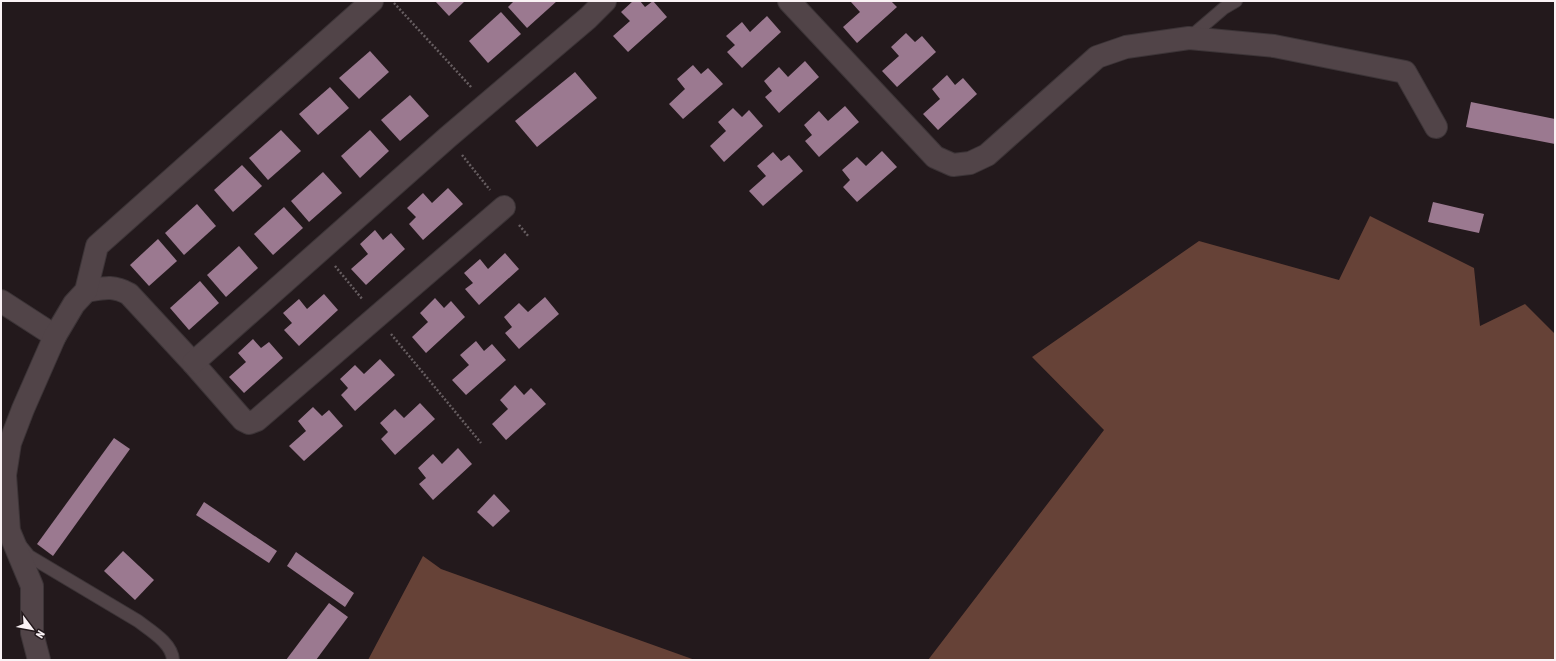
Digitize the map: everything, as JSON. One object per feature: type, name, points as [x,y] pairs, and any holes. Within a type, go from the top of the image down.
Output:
[{"type":"street","points":[[39,660],[32,633],[32,586],[9,531],[5,475],[10,443],[23,409],[55,336],[74,304],[86,291],[97,246],[372,1]]},
{"type":"street","points":[[193,363],[448,138],[588,18],[605,1]]},
{"type":"street","points":[[790,1],[935,157],[953,165],[970,163],[987,155],[1097,57],[1126,47],[1189,38],[1274,46],[1405,72],[1436,127]]},
{"type":"street","points":[[86,291],[107,288],[119,289],[129,294],[243,420],[249,423],[257,420],[504,207]]},
{"type":"street","points":[[1,301],[55,336]]},
{"type":"lane","points":[[1189,38],[1224,8],[1236,1]]},
{"type":"lane","points":[[9,531],[29,556],[138,621],[153,632],[166,644],[173,655],[174,660]]},
{"type":"path","points":[[393,1],[487,104]]},
{"type":"path","points":[[448,138],[529,237]]},
{"type":"path","points":[[321,249],[481,443]]},
{"type":"shaded area","points":[[1370,216],[1474,268],[1480,326],[1525,304],[1555,334],[1555,660],[928,660],[1104,430],[1032,357],[1199,241],[1339,280]]},
{"type":"shaded area","points":[[423,556],[441,569],[695,660],[368,660]]},
{"type":"building","points":[[435,1],[465,1],[449,16]]},
{"type":"building","points":[[514,1],[557,1],[527,28],[508,7]]},
{"type":"building","points":[[633,1],[640,1],[645,7],[653,1],[667,17],[628,52],[613,36],[630,21],[621,12]]},
{"type":"building","points":[[891,1],[897,7],[857,43],[843,27],[860,12],[851,2]]},
{"type":"building","points":[[501,12],[521,34],[488,63],[469,41]]},
{"type":"building","points":[[767,16],[781,32],[742,68],[727,52],[735,45],[726,36],[742,22],[750,32]]},
{"type":"building","points":[[906,33],[915,42],[922,36],[936,52],[897,87],[882,71],[899,56],[891,47]]},
{"type":"building","points":[[370,51],[389,72],[359,99],[339,78]]},
{"type":"building","points":[[805,61],[819,77],[779,113],[765,97],[772,91],[764,81],[779,67],[788,77]]},
{"type":"building","points":[[693,65],[701,74],[708,68],[723,84],[683,119],[669,104],[685,89],[677,79]]},
{"type":"building","points":[[575,72],[597,98],[537,147],[515,121]]},
{"type":"building","points":[[947,75],[955,85],[963,78],[977,94],[938,130],[923,114],[940,99],[932,89]]},
{"type":"building","points":[[330,87],[349,108],[318,135],[299,114]]},
{"type":"building","points":[[410,95],[429,116],[400,141],[381,120]]},
{"type":"building","points":[[1471,102],[1555,119],[1555,144],[1466,127]]},
{"type":"building","points":[[845,106],[859,122],[819,157],[805,141],[812,135],[804,125],[819,111],[828,121]]},
{"type":"building","points":[[733,108],[742,117],[749,110],[763,126],[724,162],[710,146],[726,131],[718,122]]},
{"type":"building","points":[[281,130],[301,151],[268,180],[249,158]]},
{"type":"building","points":[[370,130],[389,151],[360,178],[341,156]]},
{"type":"building","points":[[882,151],[897,167],[857,202],[843,187],[850,180],[842,170],[857,157],[866,166]]},
{"type":"building","points":[[773,152],[781,161],[789,155],[803,171],[763,206],[749,191],[766,176],[757,166]]},
{"type":"building","points":[[242,165],[262,186],[233,212],[214,190]]},
{"type":"building","points":[[323,172],[342,193],[309,222],[291,201]]},
{"type":"building","points":[[448,188],[463,204],[423,240],[409,224],[416,217],[407,208],[423,193],[432,203]]},
{"type":"building","points":[[1433,202],[1484,214],[1479,233],[1428,222]]},
{"type":"building","points":[[197,204],[216,226],[184,255],[165,233]]},
{"type":"building","points":[[284,207],[303,228],[273,255],[254,234]]},
{"type":"building","points":[[375,230],[383,240],[391,233],[405,249],[366,285],[351,269],[368,254],[360,244]]},
{"type":"building","points":[[158,239],[177,261],[149,286],[130,265]]},
{"type":"building","points":[[239,246],[258,268],[226,297],[207,275]]},
{"type":"building","points":[[505,253],[519,269],[479,305],[465,289],[473,283],[464,273],[480,259],[488,269]]},
{"type":"building","points":[[200,281],[219,303],[189,330],[170,308]]},
{"type":"building","points":[[324,294],[338,310],[299,346],[284,330],[292,323],[283,313],[299,299],[307,309]]},
{"type":"building","points":[[545,297],[559,314],[519,349],[505,333],[512,327],[504,317],[519,303],[528,312]]},
{"type":"building","points":[[435,298],[444,308],[451,301],[465,317],[426,353],[412,337],[428,322],[420,313]]},
{"type":"building","points":[[253,339],[261,348],[269,342],[283,358],[244,393],[229,377],[246,362],[238,353]]},
{"type":"building","points":[[476,341],[484,351],[492,344],[506,360],[466,395],[452,380],[469,365],[460,355]]},
{"type":"building","points":[[380,359],[395,375],[355,411],[341,395],[348,388],[340,379],[355,365],[364,374]]},
{"type":"building","points":[[515,385],[524,395],[531,388],[546,404],[506,440],[492,424],[508,409],[500,400]]},
{"type":"building","points":[[420,403],[435,419],[395,455],[381,439],[388,432],[380,423],[395,409],[404,418]]},
{"type":"building","points":[[313,407],[322,416],[329,410],[343,426],[304,461],[289,446],[306,431],[298,421]]},
{"type":"building","points":[[114,438],[130,449],[53,556],[37,544]]},
{"type":"building","points":[[458,448],[472,464],[433,500],[419,484],[426,478],[418,468],[433,454],[442,464]]},
{"type":"building","points":[[494,494],[510,511],[493,527],[477,512]]},
{"type":"building","points":[[204,502],[277,551],[269,563],[196,515]]},
{"type":"building","points":[[123,551],[154,580],[135,600],[104,571]]},
{"type":"building","points":[[296,552],[354,593],[345,607],[287,566]]},
{"type":"building","points":[[329,603],[348,617],[316,660],[286,660]]}]
